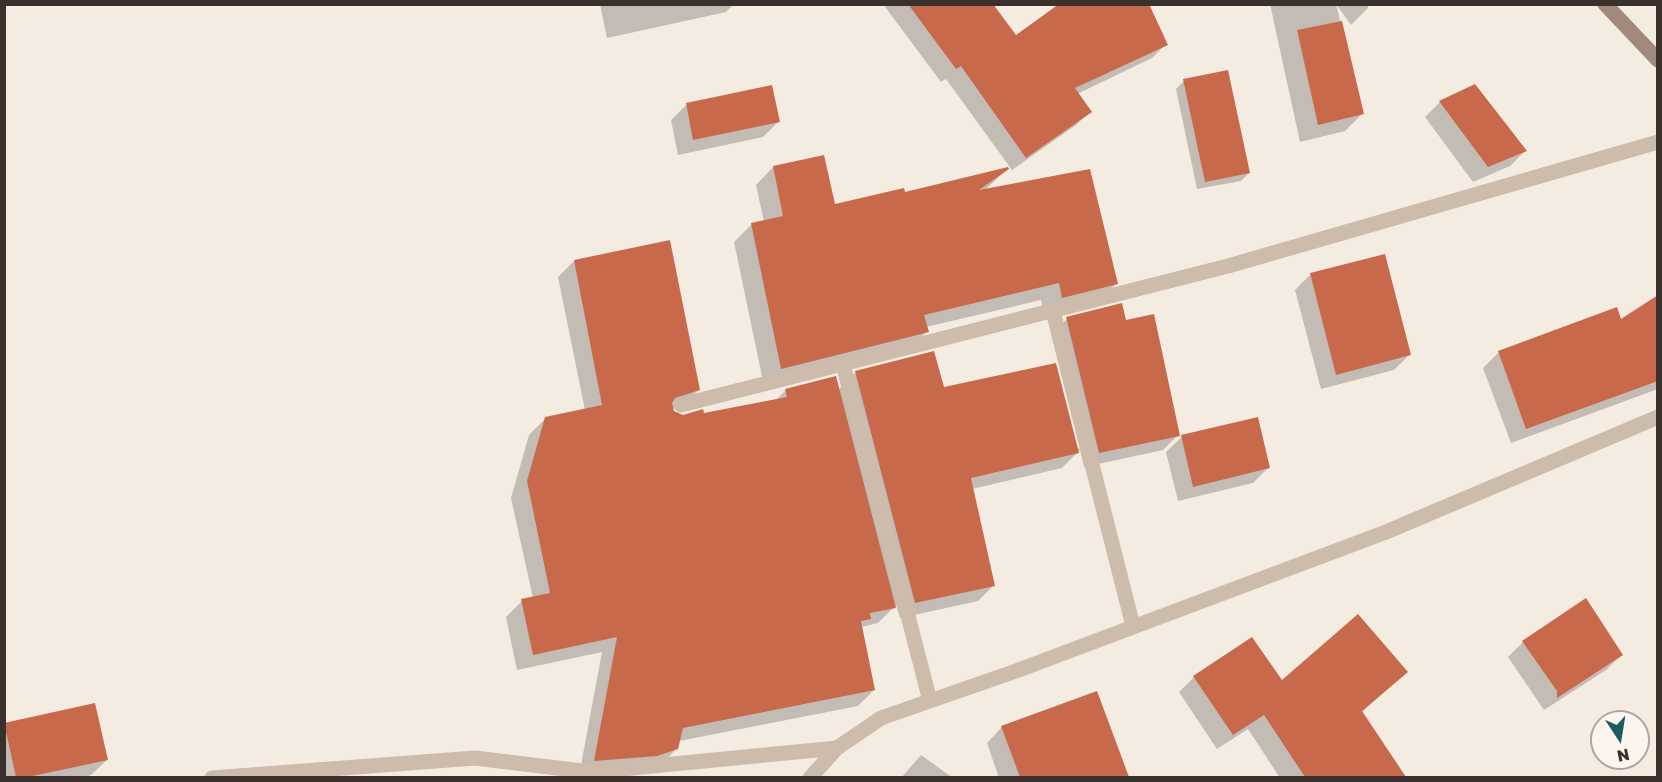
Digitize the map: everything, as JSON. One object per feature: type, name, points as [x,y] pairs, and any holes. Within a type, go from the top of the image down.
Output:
[{"type":"street","points":[[1605,4],[1658,60]]},
{"type":"street","points":[[681,405],[1228,266],[1658,142]]},
{"type":"street","points":[[1053,311],[1133,626]]},
{"type":"street","points":[[843,364],[930,701]]},
{"type":"street","points":[[810,777],[837,748],[881,718],[1386,532],[1658,417]]},
{"type":"street","points":[[212,777],[476,758],[582,771],[837,748]]},
{"type":"building","points":[[908,4],[993,4],[1016,35],[1059,4],[1149,4],[1168,45],[1075,88],[1092,112],[1026,158],[961,66],[956,69]]},
{"type":"building","points":[[1342,21],[1364,114],[1318,125],[1297,30]]},
{"type":"building","points":[[1228,70],[1250,173],[1205,182],[1183,79]]},
{"type":"building","points":[[1475,84],[1527,151],[1488,167],[1439,101]]},
{"type":"building","points":[[772,85],[780,122],[693,140],[686,103]]},
{"type":"building","points":[[824,155],[835,204],[904,188],[905,192],[1008,167],[1009,169],[979,190],[1090,169],[1118,284],[1062,298],[1059,283],[924,315],[929,332],[781,369],[751,223],[783,216],[773,166]]},
{"type":"building","points":[[670,240],[700,390],[675,398],[672,403],[674,411],[683,415],[703,409],[704,413],[787,397],[785,389],[836,376],[896,608],[870,613],[871,619],[861,621],[875,690],[683,728],[678,749],[657,756],[594,761],[617,637],[533,655],[521,599],[550,593],[527,481],[545,417],[602,405],[574,260]]},
{"type":"building","points":[[1385,254],[1411,355],[1336,375],[1310,273]]},
{"type":"building","points":[[1658,295],[1658,381],[1526,429],[1498,351],[1617,307],[1621,319]]},
{"type":"building","points":[[1122,303],[1126,320],[1154,314],[1180,436],[1099,453],[1066,317]]},
{"type":"building","points":[[934,351],[944,387],[1056,363],[1079,453],[971,478],[995,586],[915,603],[855,371]]},
{"type":"building","points":[[1258,417],[1270,468],[1193,487],[1181,435]]},
{"type":"building","points":[[1586,598],[1623,655],[1557,698],[1557,691],[1522,641]]},
{"type":"building","points":[[1358,614],[1408,672],[1362,711],[1406,777],[1305,777],[1264,715],[1233,735],[1193,676],[1252,637],[1282,680]]},
{"type":"building","points":[[1097,691],[1129,777],[1020,777],[1001,726]]},
{"type":"building","points":[[95,703],[108,760],[28,777],[16,777],[4,723]]}]
